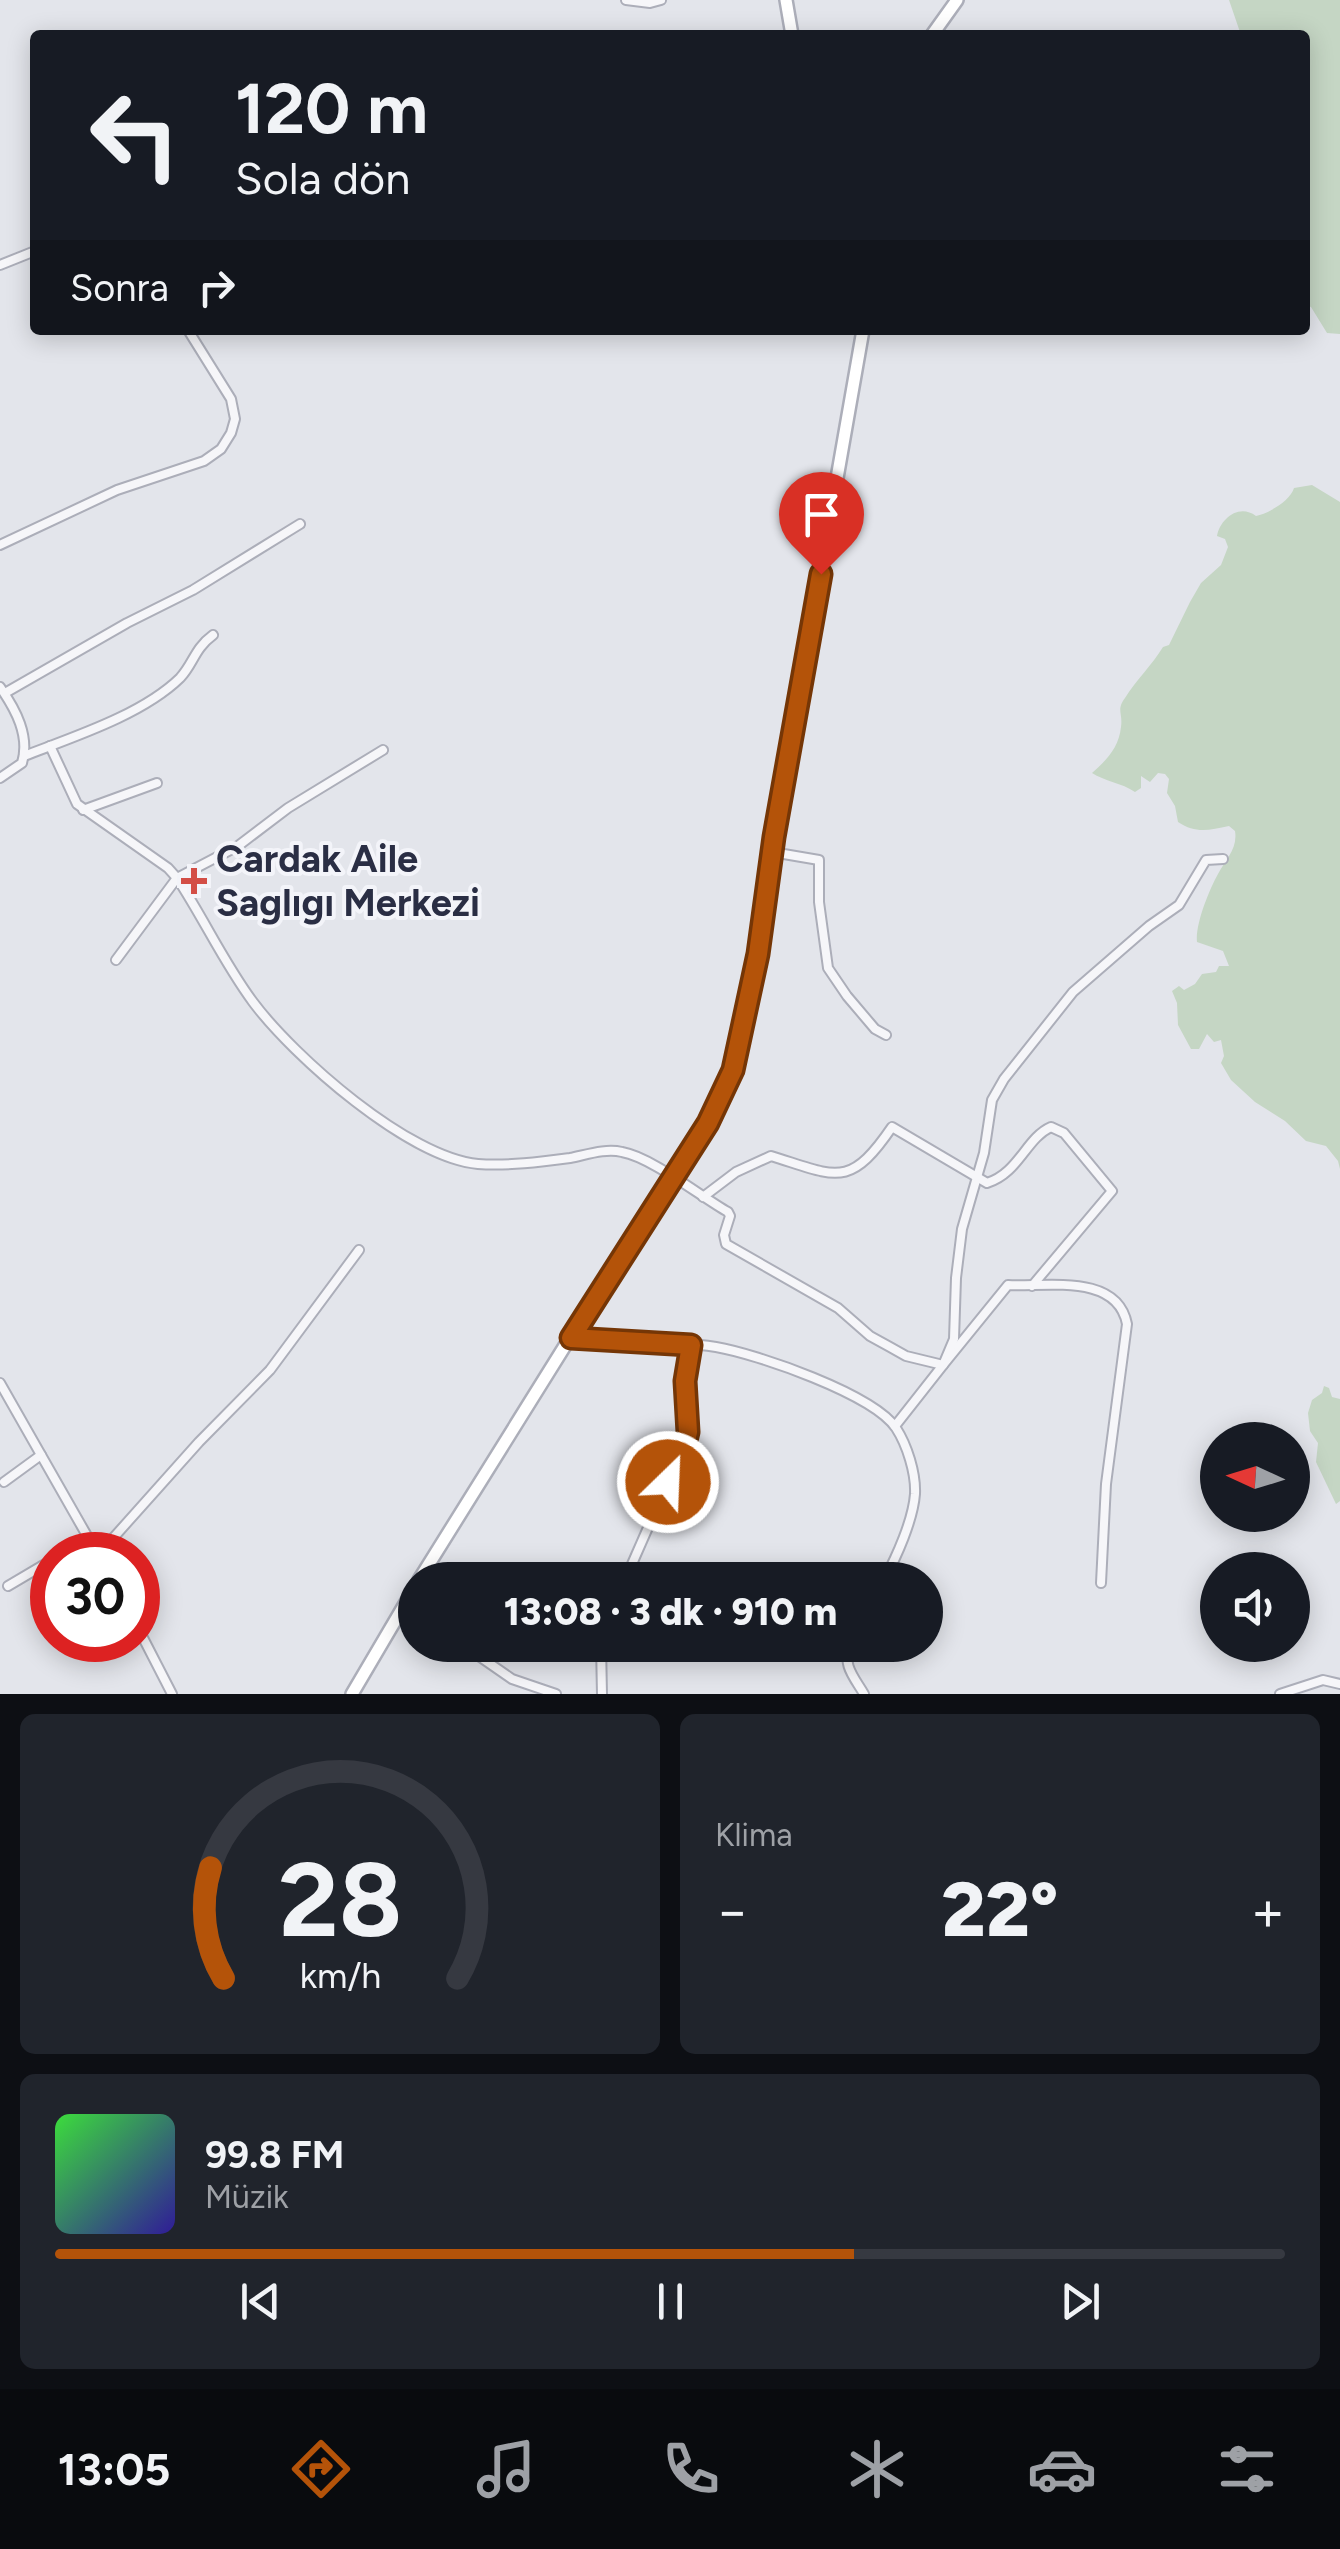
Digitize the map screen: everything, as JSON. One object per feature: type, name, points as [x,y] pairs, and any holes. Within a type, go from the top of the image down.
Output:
[{"type":"main road","points":[[786,0],[791,30]]},
{"type":"main road","points":[[935,30],[956,0]]},
{"type":"main road","points":[[430,1562],[708,1123],[733,1070],[758,954],[772,852],[862,335]]},
{"type":"main road","points":[[352,1694],[398,1625]]},
{"type":"street","points":[[626,0],[650,4],[661,0]]},
{"type":"street","points":[[0,265],[30,253]]},
{"type":"street","points":[[0,545],[117,490],[204,461],[221,448],[232,433],[235,418],[231,399],[191,335]]},
{"type":"street","points":[[24,756],[22,730],[2,690],[206,582],[300,524]]},
{"type":"street","points":[[0,778],[15,770],[24,756],[125,715],[166,688],[179,678],[199,646],[214,635]]},
{"type":"street","points":[[50,746],[78,804],[178,878],[238,980],[270,1022],[334,1084],[424,1146],[456,1160],[499,1164],[618,1150],[641,1159],[730,1216],[724,1235],[726,1244],[838,1308],[870,1336],[906,1356],[943,1366]]},
{"type":"street","points":[[116,960],[178,878],[238,846],[319,788],[384,750]]},
{"type":"street","points":[[84,810],[156,782]]},
{"type":"street","points":[[772,852],[819,860],[819,902],[828,968],[846,996],[886,1034]]},
{"type":"street","points":[[943,1366],[954,1339],[962,1229],[990,1125],[992,1100],[1004,1078],[1073,992],[1148,926],[1179,905],[1206,860],[1223,859]]},
{"type":"street","points":[[702,1197],[736,1172],[771,1156],[829,1174],[850,1172],[876,1150],[892,1126],[987,1184],[999,1180],[1051,1127],[1064,1134],[1112,1191],[1032,1286]]},
{"type":"street","points":[[119,1532],[270,1370],[358,1250]]},
{"type":"street","points":[[895,1426],[1008,1285],[1087,1286],[1114,1298],[1125,1313],[1127,1324],[1106,1484],[1101,1584]]},
{"type":"street","points":[[571,1338],[691,1345],[736,1352],[829,1383],[895,1426],[907,1453],[914,1496],[890,1562]]},
{"type":"street","points":[[633,1562],[686,1441],[689,1422],[685,1381],[691,1345]]},
{"type":"street","points":[[0,1383],[86,1532]]},
{"type":"street","points":[[1,1480],[41,1456]]},
{"type":"street","points":[[8,1586],[30,1573]]},
{"type":"street","points":[[156,1662],[172,1694]]},
{"type":"street","points":[[488,1662],[512,1679],[556,1694]]},
{"type":"street","points":[[601,1662],[602,1694]]},
{"type":"street","points":[[846,1662],[864,1694]]},
{"type":"street","points":[[1280,1694],[1323,1680],[1340,1684]]},
{"type":"green space","points":[[1229,0],[1340,0],[1340,334],[1327,333],[1310,307],[1310,30],[1239,30]]},
{"type":"green space","points":[[1312,485],[1340,502],[1340,1169],[1326,1146],[1306,1141],[1231,1080],[1221,1063],[1221,1040],[1214,1042],[1207,1034],[1199,1049],[1191,1049],[1178,1025],[1172,991],[1179,986],[1184,990],[1202,974],[1216,972],[1219,966],[1229,966],[1223,951],[1197,942],[1197,935],[1211,889],[1233,849],[1235,831],[1229,826],[1197,830],[1178,822],[1167,793],[1169,779],[1165,774],[1158,773],[1150,782],[1141,776],[1141,788],[1135,792],[1092,773],[1118,741],[1122,702],[1163,647],[1169,645],[1201,583],[1221,565],[1228,547],[1225,539],[1217,536],[1222,524],[1237,512],[1256,516],[1267,512],[1284,502],[1294,488]]},
{"type":"green space","points":[[1324,1386],[1332,1397],[1340,1399],[1340,1501],[1336,1504],[1316,1462],[1318,1443],[1310,1431],[1308,1413],[1312,1400],[1322,1393]]},
{"type":"place","name":"Cardak Aile Saglıgı Merkezi","points":[[194,881]]},
{"type":"route","points":[[668,1482],[688,1432],[685,1381],[691,1345],[571,1338],[708,1123],[733,1070],[758,954],[774,837],[821,574]]}]
